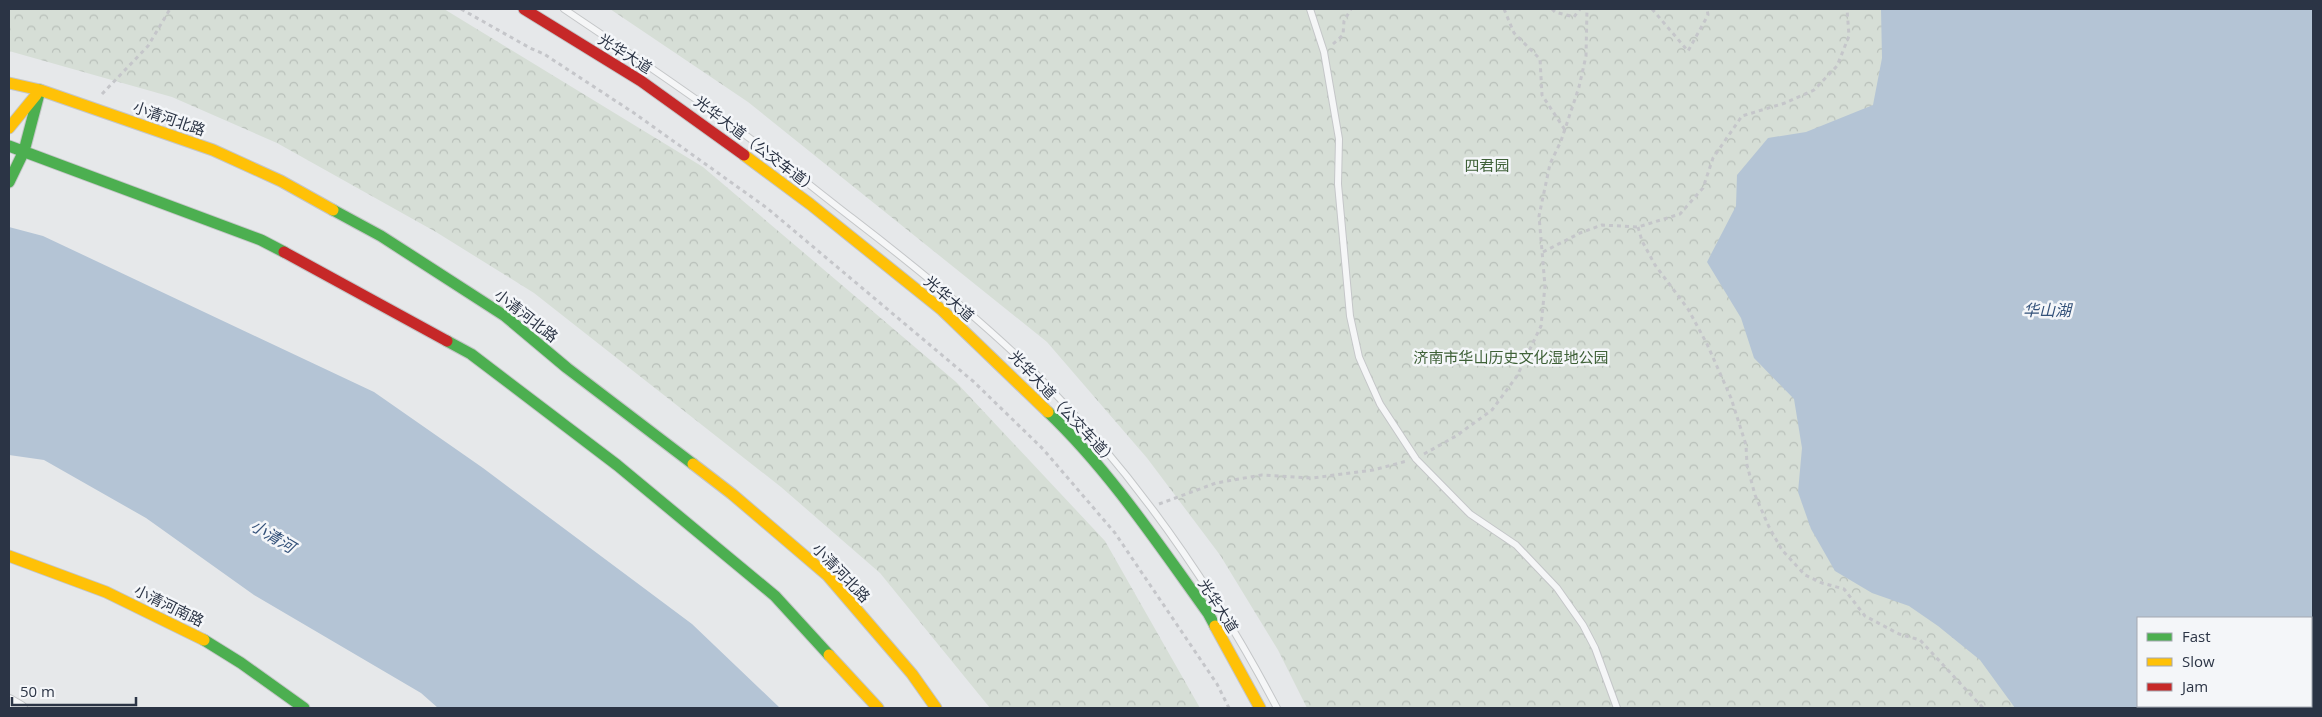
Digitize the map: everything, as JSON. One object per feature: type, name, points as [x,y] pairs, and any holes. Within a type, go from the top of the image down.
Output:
[{"type":"main road","name":"光华大道","points":[[524,9],[641,81],[732,146],[810,204],[949,317],[1062,425],[1135,512],[1208,613],[1260,708]]},
{"type":"main road","name":"小清河北路","points":[[9,83],[40,90],[213,150],[281,181],[381,236],[505,316],[567,368],[732,494],[827,575],[912,674],[936,708]]},
{"type":"main road","points":[[9,128],[40,90]]},
{"type":"main road","points":[[9,182],[24,151],[40,90]]},
{"type":"main road","points":[[9,146],[260,240],[471,354],[617,465],[775,596],[878,708]]},
{"type":"main road","name":"小清河南路","points":[[9,556],[50,569],[102,591],[200,637],[244,664],[304,708]]},
{"type":"street","points":[[9,701],[21,708]]},
{"type":"lane","name":"光华大道（公交车道）","points":[[564,9],[747,136],[897,252],[992,332],[1042,380],[1152,507],[1210,590],[1251,658],[1277,708]]},
{"type":"lane","points":[[1310,9],[1324,52],[1339,138],[1338,184],[1350,316],[1359,357],[1380,404],[1416,459],[1470,514],[1516,545],[1557,588],[1583,625],[1591,640],[1617,708]]},
{"type":"path","points":[[90,107],[128,64],[148,46],[170,9]]},
{"type":"path","points":[[461,9],[544,54],[703,161],[767,208],[974,382],[1043,449],[1115,533],[1217,684],[1229,708]]},
{"type":"path","points":[[1324,52],[1343,35],[1344,21],[1351,9]]},
{"type":"path","points":[[1504,9],[1514,33],[1540,59],[1542,95],[1565,130]]},
{"type":"path","points":[[1552,9],[1555,12],[1574,17],[1580,9]]},
{"type":"path","points":[[1152,507],[1216,483],[1262,475],[1321,477],[1373,470],[1416,459],[1456,436],[1492,410],[1517,376],[1541,326],[1545,286],[1544,252],[1539,216],[1550,164],[1565,130],[1579,88],[1586,56],[1587,9]]},
{"type":"path","points":[[1652,9],[1688,51],[1708,16],[1707,9]]},
{"type":"path","points":[[1544,252],[1580,233],[1602,225],[1638,227],[1680,214],[1703,188],[1713,158],[1742,116],[1785,103],[1814,90],[1836,66],[1849,36],[1847,9]]},
{"type":"path","points":[[1638,227],[1642,241],[1655,265],[1688,309],[1707,344],[1731,398],[1746,445],[1747,465],[1755,495],[1769,527],[1782,550],[1805,575],[1822,583],[1844,589],[1865,616],[1899,634],[1920,640],[1983,708]]},
{"type":"green space","points":[[9,9],[444,9],[703,167],[956,382],[1105,541],[1200,708],[990,708],[880,573],[781,487],[534,293],[436,232],[277,143],[172,97],[9,51]]},
{"type":"green space","name":"济南市华山历史文化湿地公园","points":[[610,9],[2313,9],[2313,708],[1307,708],[1278,650],[1220,555],[1147,458],[1047,342],[748,102]]},
{"type":"water","name":"华山湖","points":[[1881,9],[2313,9],[2313,708],[2015,708],[1980,660],[1938,626],[1909,606],[1872,593],[1835,571],[1811,529],[1798,492],[1802,448],[1794,399],[1754,358],[1741,318],[1707,262],[1736,206],[1737,175],[1768,138],[1806,132],[1873,105],[1882,58]]},
{"type":"water","name":"小清河","points":[[9,227],[43,236],[374,392],[483,468],[692,624],[780,708],[438,708],[421,693],[254,595],[146,518],[44,460],[9,455]]},
{"type":"traffic: fast","points":[[9,182],[24,151],[40,90]]},
{"type":"traffic: fast","points":[[9,146],[261,240],[284,252]]},
{"type":"traffic: fast","points":[[333,210],[381,236],[505,316],[567,368],[693,464]]},
{"type":"traffic: fast","points":[[447,341],[471,354],[617,465],[775,596],[829,655]]},
{"type":"traffic: fast","points":[[1048,412],[1113,483],[1208,613],[1215,626]]},
{"type":"traffic: fast","points":[[204,640],[241,663],[304,708]]},
{"type":"traffic: slow","points":[[9,83],[40,90],[213,150],[281,181],[333,210]]},
{"type":"traffic: slow","points":[[9,128],[36,95]]},
{"type":"traffic: slow","points":[[744,155],[810,204],[942,310],[1048,412]]},
{"type":"traffic: slow","points":[[693,464],[732,494],[827,575],[912,674],[936,708]]},
{"type":"traffic: slow","points":[[9,556],[106,592],[204,640]]},
{"type":"traffic: slow","points":[[1215,626],[1260,708]]},
{"type":"traffic: slow","points":[[829,655],[878,708]]},
{"type":"traffic: jam","points":[[524,9],[641,81],[744,155]]},
{"type":"traffic: jam","points":[[284,252],[447,341]]},
{"type":"park label","name":"四君园","points":[[1487,166]]}]
